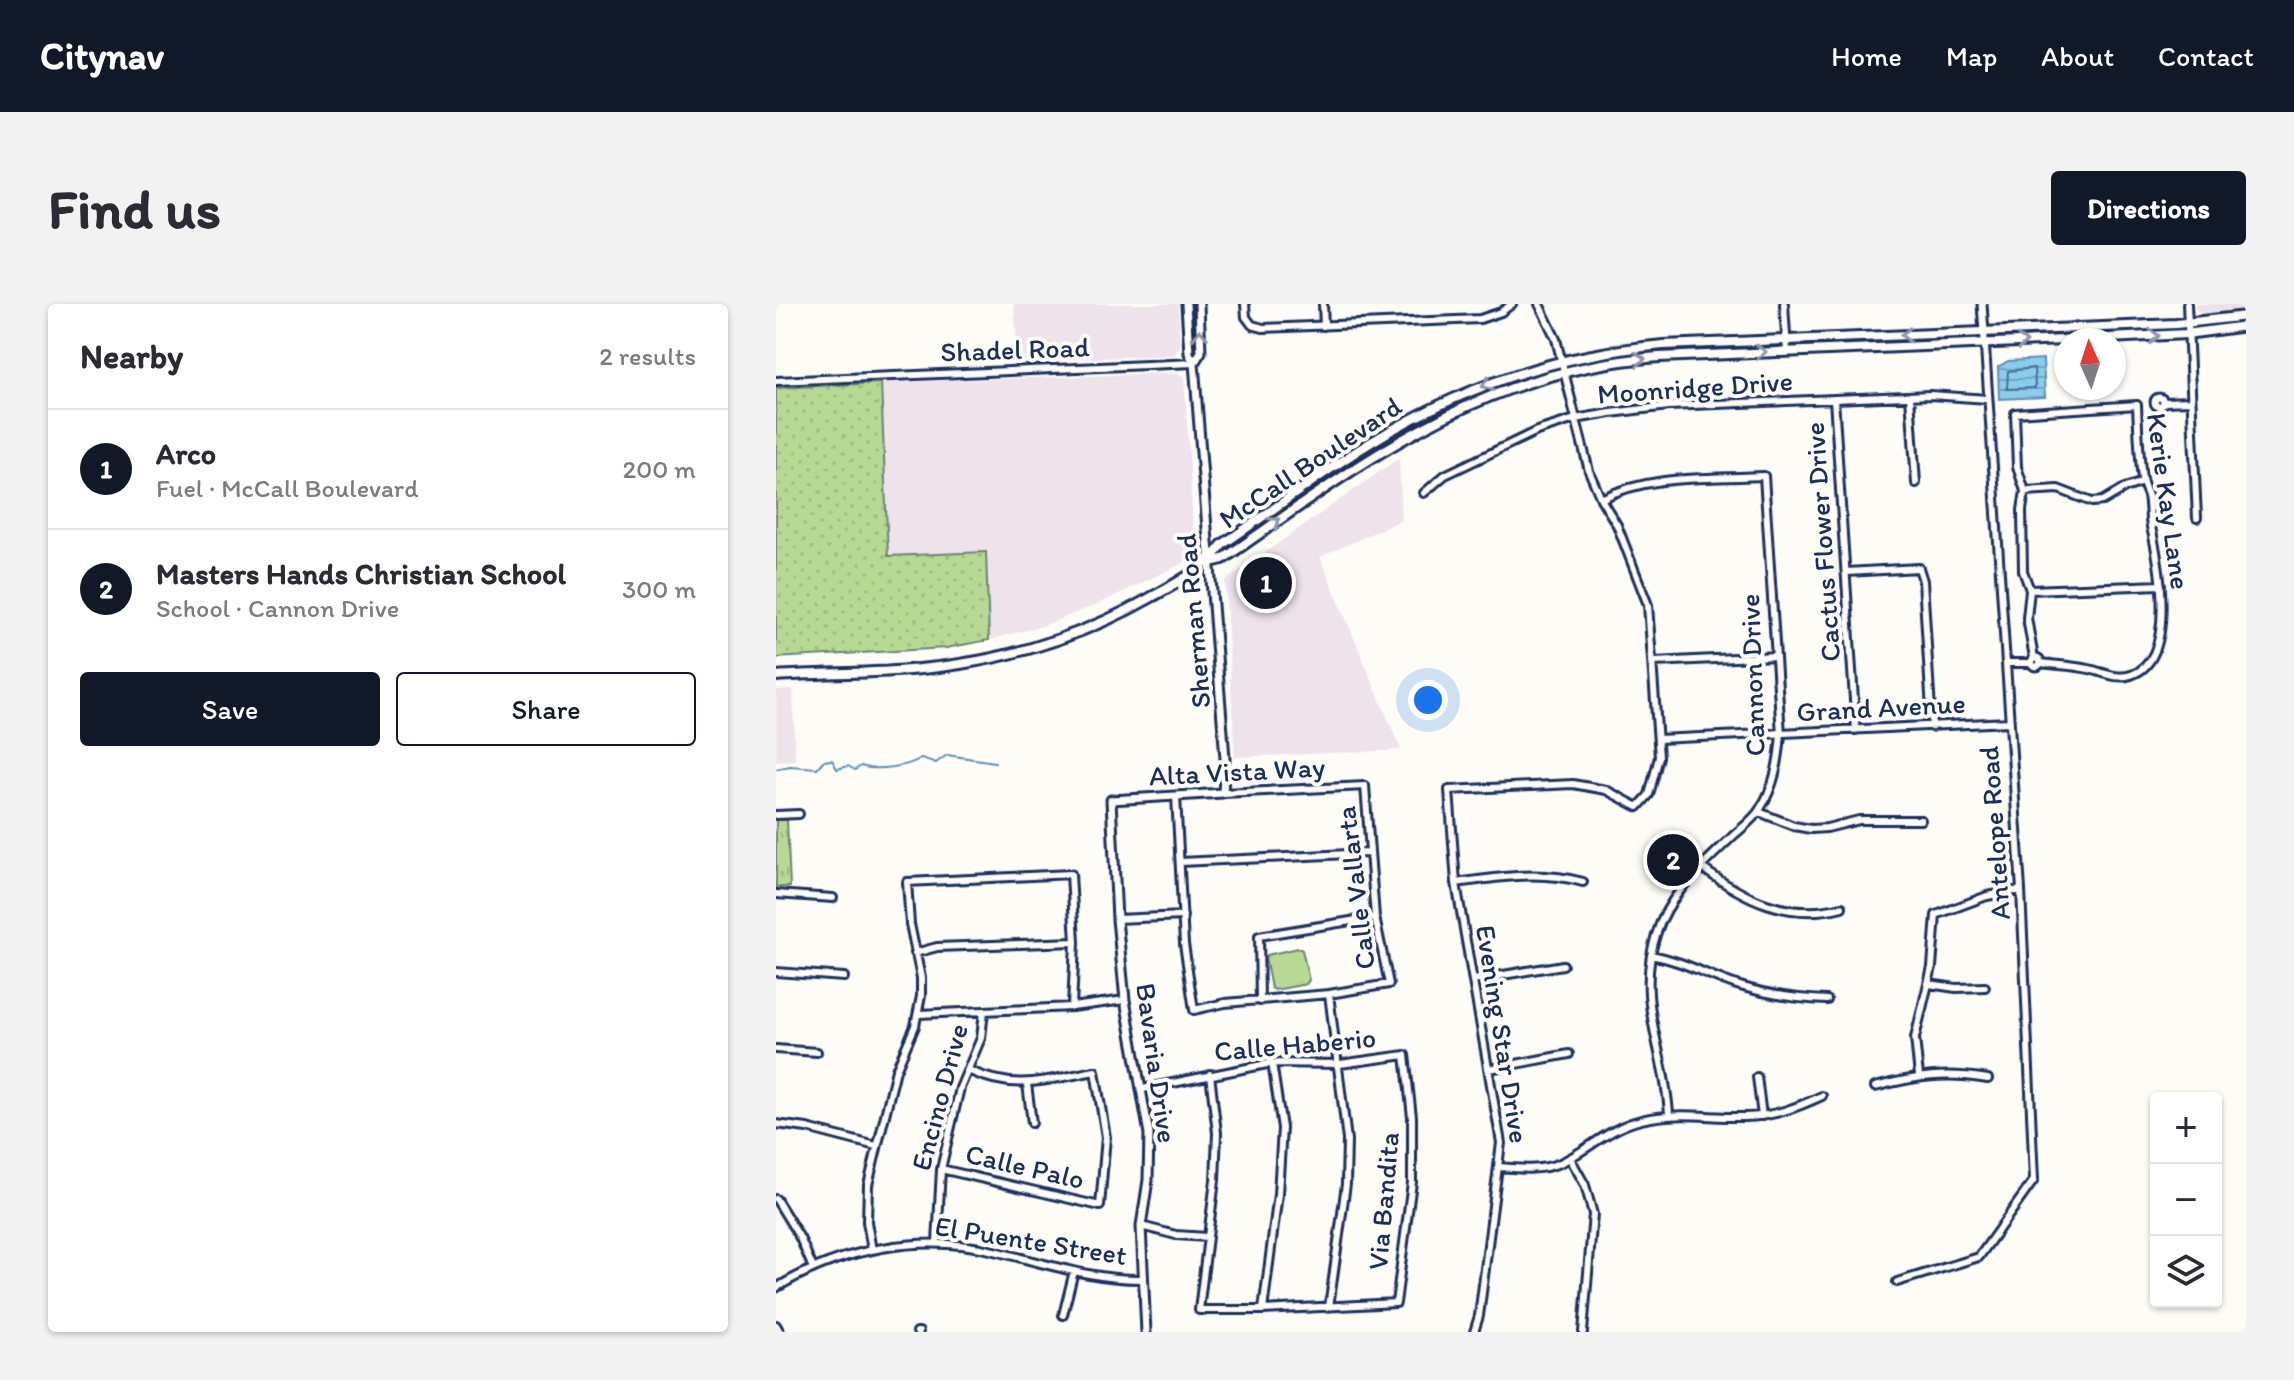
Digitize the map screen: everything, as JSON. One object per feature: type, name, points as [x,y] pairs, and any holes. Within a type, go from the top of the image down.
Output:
[{"type":"main road","name":"McCall Boulevard","points":[[1209,562],[1223,544],[1352,454],[1441,404],[1503,379],[1561,362],[1636,348],[2188,324],[2246,316]]},
{"type":"main road","name":"McCall Boulevard","points":[[2126,337],[2186,334],[2246,326]]},
{"type":"main road","name":"McCall Boulevard","points":[[776,676],[928,668],[1008,654],[1062,638],[1116,616],[1209,562],[1223,559],[1376,454],[1422,427],[1492,394],[1564,372],[1640,358],[2054,341]]},
{"type":"main road","points":[[1376,454],[1380,445],[1428,418],[1441,404]]},
{"type":"street","name":"Sherman Road","points":[[1186,304],[1189,353],[1194,363],[1225,744],[1223,793]]},
{"type":"street","points":[[1194,363],[1201,352],[1199,304]]},
{"type":"street","points":[[1245,304],[1246,317],[1252,325],[1263,328],[1480,319],[1501,312],[1512,304]]},
{"type":"street","points":[[1323,304],[1324,326]]},
{"type":"street","points":[[1539,304],[1552,328],[1589,471],[1617,525],[1648,605],[1658,739]]},
{"type":"street","points":[[1784,304],[1787,351]]},
{"type":"street","name":"Antelope Road","points":[[1897,1282],[1979,1257],[2034,1180],[2021,890],[1982,304]]},
{"type":"street","points":[[2187,304],[2197,518]]},
{"type":"street","name":"Shadel Road","points":[[776,381],[1194,363]]},
{"type":"street","points":[[1910,396],[1916,483]]},
{"type":"street","name":"Moonridge Drive","points":[[1424,493],[1445,475],[1537,431],[1575,419],[1669,406],[1910,396],[1988,399]]},
{"type":"street","name":"Cactus Flower Drive","points":[[1834,399],[1856,730]]},
{"type":"street","points":[[2137,405],[2155,403],[2160,407],[2164,402],[2190,401]]},
{"type":"street","name":"Kerie Kay Lane","points":[[2006,663],[2035,661],[2116,677],[2132,675],[2147,666],[2162,616],[2161,585],[2143,482],[2137,405],[2015,413],[2017,467],[2025,491],[2022,510],[2023,571],[2030,590],[2027,618],[2035,661]]},
{"type":"street","name":"Cannon Drive","points":[[1601,499],[1620,489],[1644,483],[1764,476],[1781,734],[1775,778],[1759,812],[1686,882],[1663,917],[1651,955],[1649,1009],[1653,1035],[1664,1065],[1669,1114]]},
{"type":"street","points":[[2025,491],[2058,489],[2092,502],[2103,501],[2143,482]]},
{"type":"street","points":[[1846,572],[1919,568],[1923,581],[1932,727]]},
{"type":"street","points":[[2030,590],[2161,585]]},
{"type":"street","points":[[1654,662],[1776,656]]},
{"type":"street","name":"Grand Avenue","points":[[1658,739],[2009,722]]},
{"type":"street","name":"Evening Star Drive","points":[[1474,1332],[1479,1316],[1499,1167],[1500,1130],[1456,883],[1449,790],[1573,784],[1606,790],[1638,807],[1649,795],[1658,770],[1658,739]]},
{"type":"street","name":"Alta Vista Way","points":[[1111,800],[1365,786]]},
{"type":"street","name":"Calle Vallarta","points":[[1329,994],[1389,984],[1375,917],[1365,786]]},
{"type":"street","points":[[1176,796],[1187,965],[1194,1010],[1225,1003],[1329,994],[1347,1140],[1346,1184],[1329,1307],[1199,1310],[1215,1180],[1217,1133],[1210,1074]]},
{"type":"street","name":"Bavaria Drive","points":[[1111,800],[1125,1000],[1149,1134],[1148,1180],[1141,1226],[1146,1332]]},
{"type":"street","points":[[1759,812],[1778,821],[1811,829],[1859,820],[1921,820]]},
{"type":"street","points":[[776,815],[799,814]]},
{"type":"street","points":[[1180,862],[1369,853]]},
{"type":"street","points":[[1701,867],[1737,892],[1778,907],[1820,913],[1842,907]]},
{"type":"street","points":[[872,1250],[867,1202],[876,1146],[896,1070],[919,1014],[921,978],[907,882],[1071,874],[1075,942],[1072,1007]]},
{"type":"street","points":[[1456,883],[1545,875],[1583,882]]},
{"type":"street","points":[[1919,1076],[1915,1038],[1929,984],[1936,915],[1987,896],[2021,890]]},
{"type":"street","points":[[776,894],[833,898]]},
{"type":"street","points":[[1117,919],[1183,916]]},
{"type":"street","points":[[1260,1001],[1259,936],[1375,917]]},
{"type":"street","points":[[915,953],[937,947],[1075,942]]},
{"type":"street","points":[[1651,955],[1677,960],[1718,978],[1771,995],[1827,1000]]},
{"type":"street","points":[[1473,980],[1563,965]]},
{"type":"street","points":[[776,972],[844,977]]},
{"type":"street","points":[[1929,984],[1956,988],[1985,987]]},
{"type":"street","points":[[919,1014],[1072,1007],[1125,1000]]},
{"type":"street","name":"Encino Drive","points":[[937,1243],[941,1169],[960,1088],[981,1038],[984,1011]]},
{"type":"street","points":[[776,1049],[817,1052]]},
{"type":"street","points":[[1489,1069],[1569,1054]]},
{"type":"street","name":"Calle Haberio","points":[[1143,1089],[1272,1063],[1340,1064],[1405,1055]]},
{"type":"street","name":"Via Bandita","points":[[1329,1307],[1396,1303],[1412,1182],[1412,1117],[1405,1055]]},
{"type":"street","points":[[1263,1310],[1278,1194],[1282,1128],[1272,1063]]},
{"type":"street","points":[[968,1070],[986,1079],[1027,1084],[1032,1123]]},
{"type":"street","name":"Calle Palo","points":[[941,1169],[1100,1206],[1106,1137],[1095,1071],[1027,1084]]},
{"type":"street","points":[[1875,1087],[1919,1076],[1956,1074],[1988,1079]]},
{"type":"street","points":[[1757,1077],[1762,1116]]},
{"type":"street","points":[[1499,1167],[1544,1168],[1570,1158],[1613,1130],[1636,1121],[1669,1114],[1762,1116],[1801,1106],[1822,1096]]},
{"type":"street","points":[[776,1124],[807,1128],[876,1146]]},
{"type":"street","points":[[1570,1158],[1585,1185],[1593,1214],[1583,1332]]},
{"type":"street","points":[[776,1199],[800,1238],[813,1268]]},
{"type":"street","points":[[1141,1226],[1176,1235],[1207,1237]]},
{"type":"street","name":"El Puente Street","points":[[776,1288],[813,1268],[872,1250],[937,1243],[990,1250],[1116,1280],[1144,1279]]},
{"type":"street","points":[[1063,1315],[1074,1271]]},
{"type":"street","points":[[776,1325],[780,1332]]},
{"type":"shaded area","points":[[1014,304],[1178,304],[1180,347],[1174,355],[1018,361]]},
{"type":"shaded area","points":[[2195,304],[2246,304],[2246,308],[2204,315],[2195,309]]},
{"type":"shaded area","points":[[1176,373],[1184,377],[1190,470],[1194,554],[1187,561],[1098,604],[1045,625],[989,640],[985,552],[888,556],[881,383]]},
{"type":"shaded area","points":[[1399,458],[1402,520],[1320,557],[1401,750],[1235,757],[1225,581]]},
{"type":"shaded area","points":[[793,689],[795,760],[776,761],[776,690]]},
{"type":"green space","points":[[881,383],[888,556],[986,552],[989,640],[946,648],[776,658],[776,388]]},
{"type":"green space","points":[[776,820],[787,820],[790,887],[776,887]]},
{"type":"green space","points":[[1298,948],[1302,950],[1309,980],[1306,984],[1275,990],[1271,988],[1267,955]]},
{"type":"water","points":[[2043,359],[2045,397],[1999,399],[1998,367],[2008,361]]},
{"type":"waterway","points":[[776,769],[790,766],[817,768],[823,761],[832,760],[837,769],[848,766],[855,770],[861,766],[883,768],[908,764],[921,758],[936,763],[947,755],[995,762]]},
{"type":"place","name":"Arco","points":[[1266,583]]},
{"type":"place","name":"Masters Hands Christian School","points":[[1673,860]]}]
